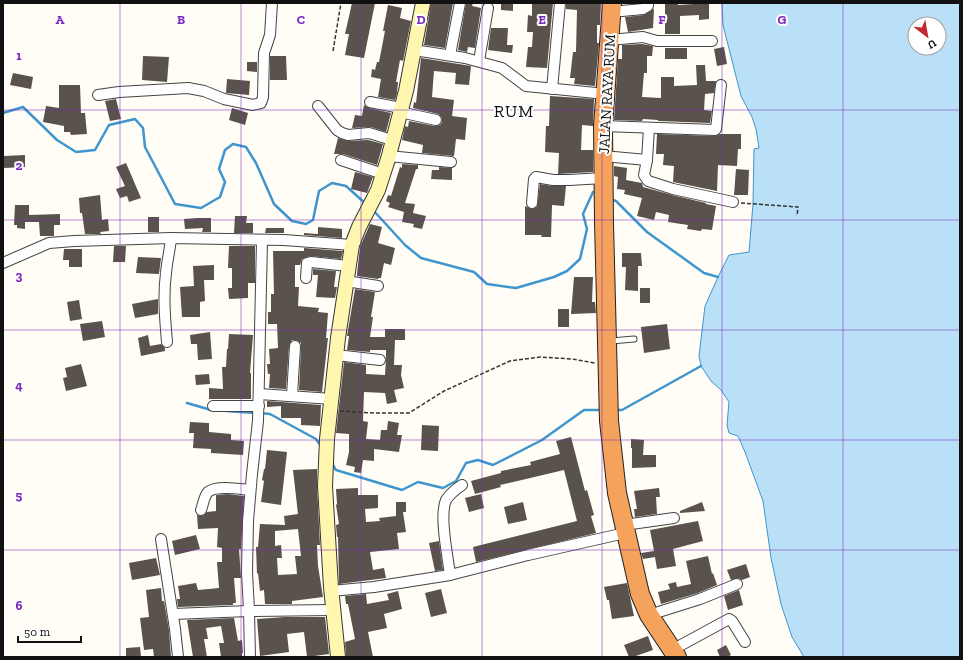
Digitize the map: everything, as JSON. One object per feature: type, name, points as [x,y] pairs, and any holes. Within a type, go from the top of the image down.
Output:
[{"type":"highway","name":"JALAN RAYA RUM","points":[[612,7],[603,126],[603,156],[609,413],[615,479],[640,594],[649,615],[675,653]]},
{"type":"street","points":[[98,95],[119,92],[188,88],[204,91],[211,95],[232,101],[259,105],[263,97],[264,53],[270,35],[272,3]]},
{"type":"street","points":[[338,657],[331,592],[325,508],[326,451],[336,355],[352,245],[366,212],[378,190],[383,174],[401,110],[423,3]]},
{"type":"street","points":[[450,55],[460,3]]},
{"type":"street","points":[[552,89],[560,3]]},
{"type":"street","points":[[612,7],[643,9],[648,6],[648,3]]},
{"type":"street","points":[[479,62],[488,8]]},
{"type":"street","points":[[609,40],[643,37],[657,41],[712,41]]},
{"type":"street","points":[[414,50],[450,55],[502,68],[526,86],[606,94]]},
{"type":"street","points":[[603,126],[714,130],[716,129],[721,85]]},
{"type":"street","points":[[370,102],[436,120]]},
{"type":"street","points":[[318,106],[337,130],[342,133],[348,135],[369,133],[392,140]]},
{"type":"street","points":[[649,128],[647,160],[644,175],[648,181],[673,190],[733,202]]},
{"type":"street","points":[[388,156],[451,162]]},
{"type":"street","points":[[603,156],[647,160]]},
{"type":"street","points":[[341,160],[383,174]]},
{"type":"street","points":[[532,203],[534,179],[536,177],[553,180],[604,181]]},
{"type":"street","points":[[3,263],[49,243],[171,238],[305,241],[352,245]]},
{"type":"street","points":[[167,342],[165,291],[171,238]]},
{"type":"street","points":[[250,657],[247,572],[248,522],[259,408],[262,241]]},
{"type":"street","points":[[306,278],[307,263],[309,262],[348,266]]},
{"type":"street","points":[[346,281],[378,286]]},
{"type":"street","points":[[292,396],[295,346]]},
{"type":"street","points":[[336,355],[380,360]]},
{"type":"street","points":[[259,394],[292,396],[331,405]]},
{"type":"street","points":[[213,406],[259,408]]},
{"type":"street","points":[[450,575],[443,514],[446,501],[450,495],[462,485]]},
{"type":"street","points":[[201,510],[208,492],[212,490],[224,488],[250,490]]},
{"type":"street","points":[[331,592],[450,575],[625,529],[674,518]]},
{"type":"street","points":[[161,539],[178,657]]},
{"type":"street","points":[[649,615],[700,599],[737,584]]},
{"type":"street","points":[[173,614],[224,611],[333,610]]},
{"type":"street","points":[[675,653],[729,620],[732,621],[745,642]]},
{"type":"lane","points":[[608,341],[634,339]]},
{"type":"path","points":[[333,51],[341,3]]},
{"type":"path","points":[[733,202],[798,207],[797,216]]},
{"type":"path","points":[[331,405],[374,413],[409,413],[444,391],[510,361],[540,357],[572,359],[599,364],[608,362]]},
{"type":"water","points":[[722,3],[960,3],[960,657],[804,657],[792,637],[781,604],[771,558],[763,501],[738,436],[729,433],[727,425],[729,402],[721,390],[711,381],[701,366],[699,356],[705,306],[718,277],[729,255],[749,252],[753,204],[754,149],[759,148],[756,129],[752,117],[741,96],[723,25]]},
{"type":"building","points":[[352,3],[375,3],[364,58],[345,55],[349,34],[345,34]]},
{"type":"building","points":[[431,3],[453,3],[445,48],[424,45]]},
{"type":"building","points":[[466,3],[473,3],[472,6],[481,8],[475,48],[468,47],[467,52],[458,50]]},
{"type":"building","points":[[501,3],[513,3],[513,11],[501,10]]},
{"type":"building","points":[[532,3],[553,3],[547,68],[526,67],[528,47],[532,47],[533,32],[527,32],[528,15],[532,16]]},
{"type":"building","points":[[566,3],[601,3],[600,25],[597,25],[597,43],[599,43],[595,86],[574,84],[575,78],[570,78],[573,52],[576,52],[577,10],[566,9]]},
{"type":"building","points":[[665,3],[678,3],[678,5],[709,3],[709,19],[699,20],[699,15],[680,16],[680,34],[665,34]]},
{"type":"building","points":[[388,5],[402,8],[400,18],[411,21],[403,61],[400,60],[396,82],[398,82],[395,100],[378,97],[381,79],[371,77],[372,69],[375,70],[377,62],[379,62]]},
{"type":"building","points":[[654,9],[653,28],[628,32],[625,17],[644,15]]},
{"type":"building","points":[[491,28],[508,28],[507,45],[513,45],[512,53],[488,50]]},
{"type":"building","points":[[642,44],[653,46],[652,56],[647,56],[647,73],[644,73],[642,97],[661,98],[661,77],[674,77],[674,86],[697,85],[696,65],[705,65],[706,81],[716,81],[714,93],[705,94],[704,110],[712,111],[710,123],[643,119],[642,121],[614,120],[618,59],[622,59],[622,45]]},
{"type":"building","points":[[724,47],[727,64],[717,66],[714,49]]},
{"type":"building","points":[[665,48],[687,48],[687,59],[665,59]]},
{"type":"building","points":[[143,56],[169,57],[167,82],[142,80]]},
{"type":"building","points":[[270,56],[286,56],[287,80],[270,80]]},
{"type":"building","points":[[421,58],[471,66],[469,85],[455,84],[456,73],[434,71],[432,97],[454,100],[452,116],[467,118],[465,140],[456,139],[454,156],[422,153],[423,145],[402,140],[405,126],[408,127],[409,121],[435,126],[440,125],[442,122],[442,118],[438,114],[413,108],[414,102],[416,103]]},
{"type":"building","points":[[247,62],[257,62],[257,72],[247,71]]},
{"type":"building","points":[[13,73],[33,77],[31,89],[10,85]]},
{"type":"building","points":[[227,79],[250,81],[249,95],[226,93]]},
{"type":"building","points":[[59,85],[80,85],[81,113],[85,113],[87,134],[71,135],[70,132],[64,132],[64,126],[43,122],[46,106],[59,108]]},
{"type":"building","points":[[550,96],[594,99],[593,126],[582,125],[581,150],[593,150],[593,172],[558,174],[559,153],[545,152],[546,126],[549,126]]},
{"type":"building","points":[[116,99],[121,119],[110,121],[105,101]]},
{"type":"building","points":[[364,105],[369,108],[391,113],[386,132],[371,127],[352,128],[355,115],[362,116]]},
{"type":"building","points":[[232,108],[248,113],[245,125],[229,120]]},
{"type":"building","points":[[657,134],[715,136],[720,134],[741,134],[741,149],[738,149],[737,166],[718,165],[717,191],[673,182],[674,166],[663,165],[664,154],[656,154]]},
{"type":"building","points":[[338,138],[348,141],[368,140],[383,144],[377,165],[343,154],[334,154]]},
{"type":"building","points":[[25,155],[25,167],[4,168],[4,156]]},
{"type":"building","points":[[126,163],[141,198],[129,202],[127,196],[120,198],[116,189],[125,186],[116,167]]},
{"type":"building","points":[[402,164],[418,165],[418,169],[416,169],[405,203],[415,204],[413,213],[426,216],[422,229],[413,227],[414,224],[402,222],[404,212],[388,207],[390,203],[386,201],[388,195],[391,196],[400,167],[402,168]]},
{"type":"building","points":[[614,166],[627,168],[626,180],[642,183],[643,187],[716,206],[712,230],[702,229],[701,231],[687,229],[688,225],[668,222],[669,215],[656,212],[654,220],[637,216],[642,198],[624,194],[625,190],[617,189],[618,177],[614,176]]},
{"type":"building","points":[[439,167],[452,168],[452,180],[431,179],[432,170],[439,170]]},
{"type":"building","points":[[736,169],[749,170],[748,195],[734,195]]},
{"type":"building","points":[[355,172],[373,177],[367,193],[351,189]]},
{"type":"building","points":[[540,184],[566,186],[564,206],[552,205],[551,237],[541,237],[542,235],[525,235],[525,206],[531,209],[537,207]]},
{"type":"building","points":[[100,195],[102,220],[108,219],[109,231],[100,232],[101,234],[85,234],[82,213],[80,213],[79,198]]},
{"type":"building","points":[[15,205],[29,205],[29,215],[60,214],[60,225],[54,225],[54,236],[40,236],[39,222],[25,222],[25,229],[17,228],[17,225],[14,225]]},
{"type":"building","points":[[235,216],[247,216],[246,223],[253,223],[253,233],[234,233]]},
{"type":"building","points":[[148,217],[159,217],[159,232],[148,232]]},
{"type":"building","points":[[211,218],[211,232],[202,232],[203,228],[185,229],[184,219]]},
{"type":"building","points":[[370,224],[382,227],[378,243],[395,248],[391,265],[384,263],[381,278],[378,279],[357,276],[360,247]]},
{"type":"building","points":[[318,227],[342,229],[342,238],[304,235],[304,233],[318,234]]},
{"type":"building","points":[[266,228],[284,228],[284,233],[265,233]]},
{"type":"building","points":[[114,246],[126,246],[125,262],[113,262]]},
{"type":"building","points":[[229,246],[255,246],[255,283],[248,283],[248,298],[229,299],[228,288],[232,288],[232,268],[228,268]]},
{"type":"building","points":[[304,248],[343,251],[341,259],[310,256],[302,259],[300,265],[295,265],[295,287],[299,287],[298,306],[319,308],[318,312],[328,313],[326,338],[328,338],[322,392],[299,390],[301,343],[296,340],[292,340],[289,346],[286,389],[269,388],[270,374],[268,374],[267,364],[270,364],[269,349],[278,348],[277,324],[268,324],[268,312],[271,312],[271,294],[274,294],[273,251],[304,251]]},
{"type":"building","points":[[64,249],[82,249],[82,267],[69,267],[69,260],[63,260]]},
{"type":"building","points":[[622,253],[641,253],[642,266],[638,266],[638,291],[625,290],[626,267],[622,267]]},
{"type":"building","points":[[138,257],[161,258],[159,274],[136,273]]},
{"type":"building","points":[[214,265],[214,280],[204,280],[205,301],[200,302],[200,317],[182,317],[180,287],[194,286],[193,266]]},
{"type":"building","points":[[313,269],[336,271],[334,287],[337,287],[335,298],[316,297],[318,275],[313,275]]},
{"type":"building","points":[[574,277],[593,277],[592,302],[595,302],[596,313],[571,314]]},
{"type":"building","points":[[640,288],[650,288],[650,303],[640,303]]},
{"type":"building","points":[[355,289],[375,292],[371,317],[373,317],[370,337],[385,337],[385,329],[405,329],[405,340],[395,340],[394,365],[402,365],[401,375],[404,388],[394,390],[397,402],[387,404],[385,393],[364,392],[363,421],[368,422],[366,439],[380,440],[381,430],[387,430],[388,421],[399,423],[397,435],[402,435],[399,452],[374,449],[374,461],[363,460],[361,473],[354,472],[355,467],[346,465],[349,452],[349,434],[336,433],[344,362],[366,365],[366,374],[385,375],[386,350],[370,350],[370,352],[347,350],[349,336],[347,336]]},
{"type":"building","points":[[158,299],[158,314],[135,318],[132,304]]},
{"type":"building","points":[[79,300],[82,319],[70,321],[67,302]]},
{"type":"building","points":[[558,309],[569,309],[569,327],[558,327]]},
{"type":"building","points":[[102,321],[105,337],[83,341],[80,324]]},
{"type":"building","points":[[667,324],[670,349],[644,353],[641,327]]},
{"type":"building","points":[[210,332],[212,359],[198,360],[197,344],[191,344],[190,335]]},
{"type":"building","points":[[229,334],[253,335],[250,373],[251,399],[209,399],[209,388],[223,389],[222,367],[226,367]]},
{"type":"building","points":[[148,335],[150,346],[161,344],[165,348],[165,351],[141,356],[138,338]]},
{"type":"building","points":[[81,364],[87,386],[66,391],[63,378],[67,377],[65,368]]},
{"type":"building","points":[[209,374],[210,384],[196,385],[195,375]]},
{"type":"building","points":[[267,401],[321,405],[320,426],[301,425],[301,418],[281,418],[281,406],[267,407]]},
{"type":"building","points":[[190,422],[209,423],[209,432],[231,434],[231,440],[244,441],[243,455],[211,453],[211,449],[193,448],[194,433],[189,433]]},
{"type":"building","points":[[422,425],[439,426],[438,451],[421,450]]},
{"type":"building","points":[[571,437],[585,491],[587,490],[594,515],[591,516],[596,533],[476,562],[473,547],[577,521],[564,470],[500,485],[501,487],[475,494],[471,481],[501,473],[501,471],[531,465],[530,462],[560,454],[556,441]]},
{"type":"building","points":[[631,439],[644,440],[643,455],[656,455],[656,467],[632,468]]},
{"type":"building","points":[[267,450],[287,452],[281,505],[261,502],[264,481],[262,480]]},
{"type":"building","points":[[317,469],[320,545],[317,545],[318,566],[323,597],[292,601],[292,604],[265,604],[264,590],[260,591],[258,573],[257,574],[256,547],[258,547],[260,524],[285,525],[284,516],[298,514],[293,470]],"holes":[[[298,529],[301,556],[295,556],[297,574],[278,575],[277,558],[282,558],[281,545],[275,546],[275,531]]]},
{"type":"building","points":[[358,488],[358,495],[378,495],[378,508],[365,509],[366,522],[380,521],[379,518],[396,516],[396,502],[406,502],[406,512],[403,512],[406,532],[397,533],[399,549],[370,552],[373,570],[384,568],[386,578],[339,584],[338,537],[336,525],[339,524],[336,505],[336,489]]},
{"type":"building","points":[[659,488],[660,497],[656,497],[657,514],[635,517],[634,509],[637,509],[634,491]]},
{"type":"building","points":[[228,494],[244,496],[241,549],[239,549],[241,578],[234,578],[236,603],[233,603],[233,605],[178,607],[177,599],[180,599],[178,586],[196,583],[198,590],[219,588],[217,562],[222,562],[222,548],[217,547],[218,528],[198,529],[197,515],[203,516],[207,512],[216,511],[216,495]]},
{"type":"building","points":[[481,494],[484,508],[469,512],[465,498]]},
{"type":"building","points":[[523,502],[527,520],[508,524],[504,507]]},
{"type":"building","points":[[702,502],[705,511],[680,513],[680,511]]},
{"type":"building","points":[[698,521],[703,541],[673,549],[676,566],[657,569],[655,557],[643,559],[641,553],[654,551],[650,530]]},
{"type":"building","points":[[196,535],[200,549],[175,555],[172,541]]},
{"type":"building","points":[[439,541],[443,570],[435,571],[429,543]]},
{"type":"building","points":[[708,556],[712,574],[713,573],[717,585],[698,593],[661,604],[658,592],[670,589],[668,584],[676,582],[677,587],[691,584],[686,561]]},
{"type":"building","points":[[156,558],[160,575],[132,580],[129,563]]},
{"type":"building","points":[[746,564],[750,577],[742,580],[738,578],[731,580],[727,570]]},
{"type":"building","points":[[627,583],[634,616],[612,619],[609,600],[607,600],[604,587]]},
{"type":"building","points":[[161,588],[162,601],[164,601],[169,630],[171,657],[154,657],[153,649],[144,650],[140,618],[149,617],[146,590]]},
{"type":"building","points":[[441,589],[447,613],[431,617],[425,593]]},
{"type":"building","points":[[739,590],[743,605],[728,610],[724,596]]},
{"type":"building","points":[[398,591],[402,609],[384,614],[387,628],[368,632],[373,657],[346,657],[345,642],[355,639],[345,596],[366,594],[367,604],[389,600],[387,594]]},
{"type":"building","points":[[325,617],[329,654],[307,657],[304,632],[287,634],[289,652],[260,656],[257,619]]},
{"type":"building","points":[[234,618],[238,641],[242,640],[242,657],[221,657],[219,643],[224,643],[221,626],[206,628],[208,639],[204,639],[207,657],[193,657],[187,620]]},
{"type":"building","points":[[648,636],[653,650],[629,657],[624,645]]},
{"type":"building","points":[[726,645],[731,655],[727,657],[720,657],[717,650]]},
{"type":"building","points":[[140,647],[141,657],[126,657],[126,648]]},
{"type":"waterway","points":[[3,113],[23,107],[57,140],[76,152],[95,150],[109,125],[135,119],[143,128],[145,147],[175,204],[201,208],[220,197],[225,182],[219,169],[225,150],[233,144],[246,147],[256,163],[274,204],[292,221],[306,224],[313,220],[319,191],[332,183],[346,186],[366,204]]},
{"type":"waterway","points":[[373,210],[405,245],[421,258],[474,272],[487,284],[516,288],[554,277],[567,271],[580,259],[587,229],[583,214],[593,192],[598,194]]},
{"type":"waterway","points":[[610,199],[616,201],[647,232],[704,273],[718,277]]},
{"type":"waterway","points":[[614,410],[622,410],[701,366]]},
{"type":"waterway","points":[[187,403],[211,410]]},
{"type":"waterway","points":[[331,462],[336,470],[402,490],[418,482],[443,488],[456,481],[466,463],[478,460],[493,465],[542,440],[584,410],[601,410]]},
{"type":"waterway","points":[[226,411],[255,413]]},
{"type":"waterway","points":[[260,413],[270,414],[316,439],[321,446]]},
{"type":"district","name":"RUM","points":[[514,111]]}]
